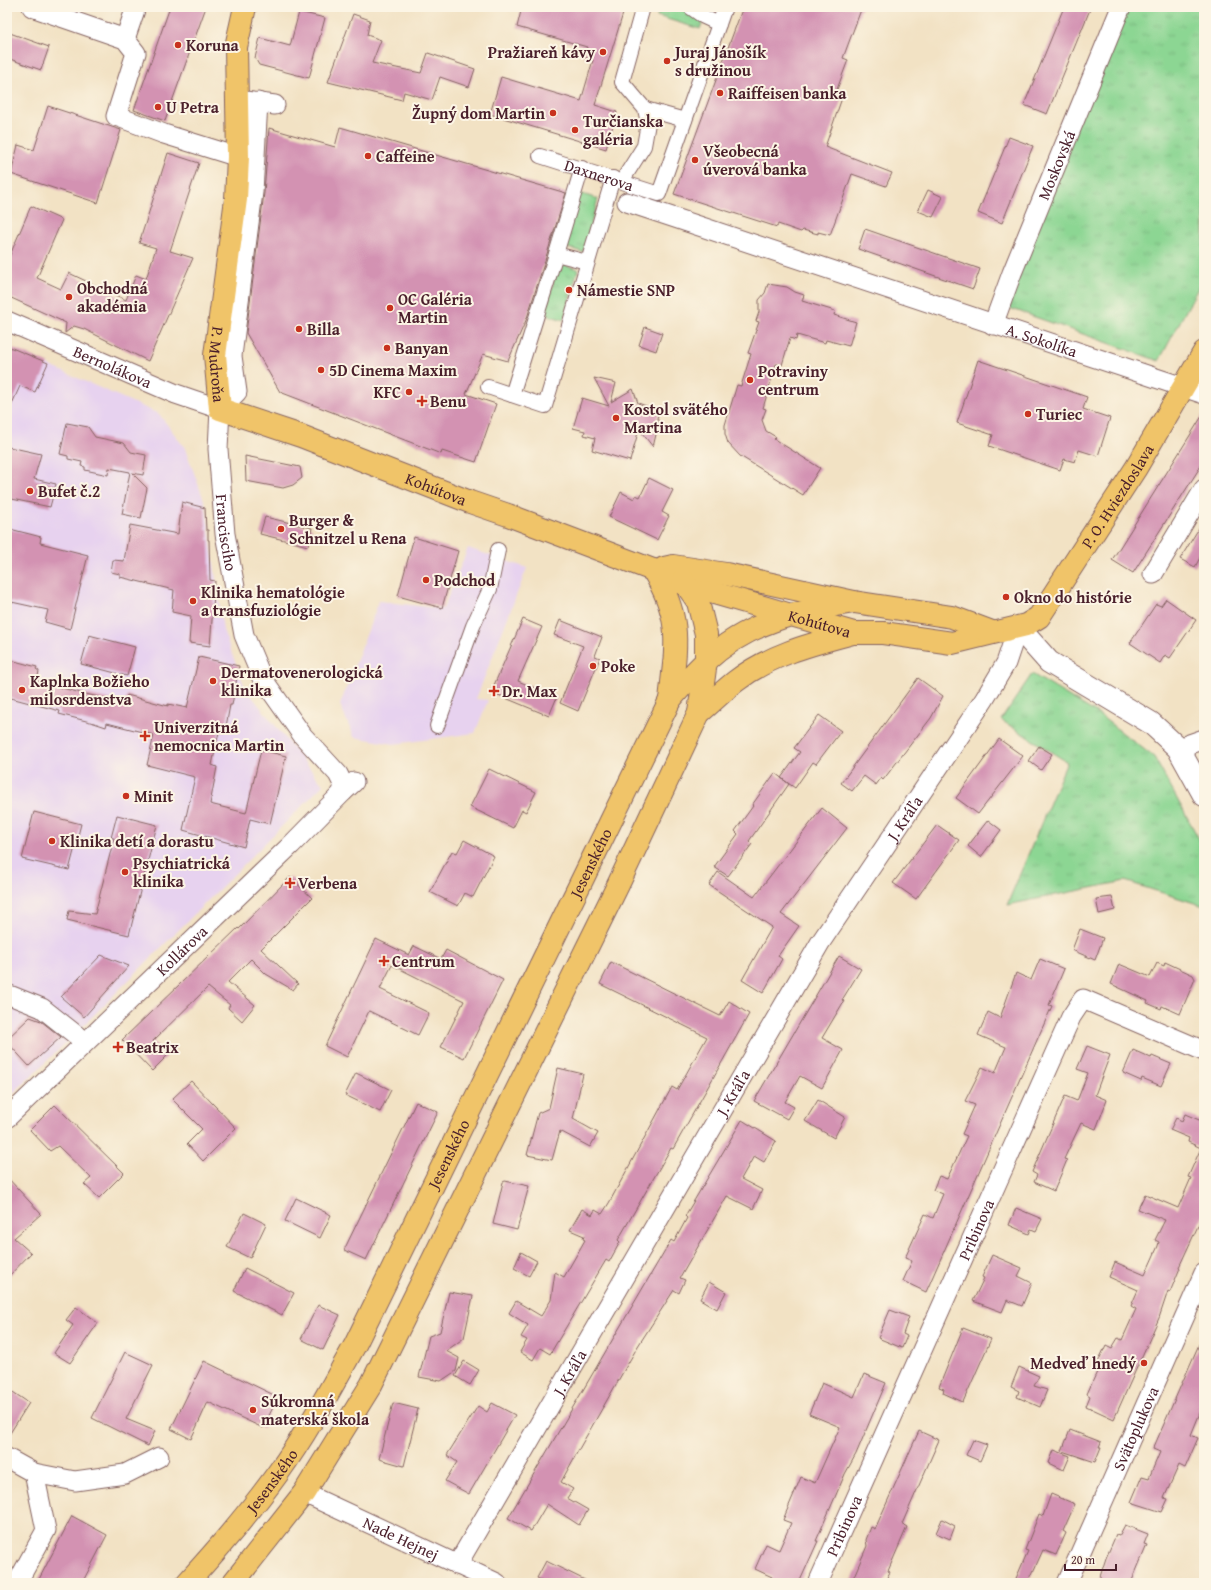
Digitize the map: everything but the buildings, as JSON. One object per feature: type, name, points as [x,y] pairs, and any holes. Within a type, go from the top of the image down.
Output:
[{"type":"main road","name":"P. Mudroňa","points":[[220,409],[215,355],[236,199],[238,157],[256,103],[236,47],[245,7]]},
{"type":"main road","name":"P. O. Hviezdoslava","points":[[1018,627],[1039,617],[1136,468],[1194,391],[1204,352]]},
{"type":"main road","name":"Kohútova","points":[[220,409],[301,436],[470,502],[663,568],[726,574],[854,602],[952,617],[992,632]]},
{"type":"main road","name":"Kohútova","points":[[663,568],[686,585],[854,633],[883,633],[952,643],[992,632],[1018,627]]},
{"type":"main road","name":"Jesenského","points":[[663,568],[675,628],[676,646],[670,700]]},
{"type":"main road","name":"Jesenského","points":[[233,1583],[304,1493],[372,1385],[618,885],[699,713],[706,661],[706,634],[698,602],[686,585]]},
{"type":"main road","name":"Jesenského","points":[[186,1583],[220,1547],[264,1492],[293,1449],[355,1345],[384,1290],[627,785],[670,700],[706,661],[744,634],[765,623],[789,614],[809,609],[854,602]]},
{"type":"main road","name":"Jesenského","points":[[699,713],[736,681],[760,665],[784,653],[810,644],[854,633]]},
{"type":"main road","points":[[264,1492],[304,1493],[293,1449]]},
{"type":"street","points":[[32,7],[130,46]]},
{"type":"street","points":[[136,7],[116,116],[164,134],[238,157]]},
{"type":"street","points":[[488,387],[545,406],[587,262],[617,180],[644,146],[648,123],[645,109],[622,82],[643,7]]},
{"type":"street","points":[[690,7],[704,17],[719,24]]},
{"type":"street","points":[[645,109],[685,120],[725,7]]},
{"type":"street","name":"Moskovská","points":[[993,324],[1012,273],[1121,7]]},
{"type":"street","name":"P. Mudroňa","points":[[220,409],[237,392],[232,356],[253,192],[256,103]]},
{"type":"street","name":"Daxnerova","points":[[540,156],[582,168],[659,194],[685,120]]},
{"type":"street","points":[[512,395],[582,168]]},
{"type":"street","name":"A. Sokolíka","points":[[627,202],[1194,391]]},
{"type":"street","points":[[556,254],[587,262]]},
{"type":"street","name":"Bernolákova","points":[[7,321],[176,394],[220,409]]},
{"type":"street","name":"Francisciho","points":[[220,409],[218,449],[225,534],[244,635],[262,678],[303,736],[338,774],[343,784],[348,787]]},
{"type":"street","points":[[1153,574],[1204,489]]},
{"type":"street","points":[[437,726],[473,626],[490,589],[498,550]]},
{"type":"street","points":[[1018,627],[1050,662],[1151,724],[1178,748],[1204,796]]},
{"type":"street","name":"J. Kráľa","points":[[457,1565],[820,943],[984,700],[1006,663],[1018,627]]},
{"type":"street","points":[[1178,748],[1204,739]]},
{"type":"street","name":"Kollárova","points":[[7,1118],[267,869],[348,787]]},
{"type":"street","points":[[7,994],[42,1008],[85,1042]]},
{"type":"street","name":"Pribinova","points":[[818,1583],[1070,1017],[1083,999],[1204,1051]]},
{"type":"street","name":"Svätoplukova","points":[[1067,1583],[1204,1273]]},
{"type":"street","points":[[7,1458],[34,1473],[75,1481],[125,1474],[159,1457]]},
{"type":"street","points":[[17,1583],[46,1530],[34,1473]]},
{"type":"street","name":"Nade Hejnej","points":[[304,1493],[497,1583]]},
{"type":"shaded area","name":"Univerzitná nemocnica Martin","points":[[7,347],[159,414],[185,448],[206,506],[223,630],[245,688],[323,785],[76,1033],[7,1099]]},
{"type":"shaded area","points":[[468,548],[527,568],[476,699],[488,700],[475,733],[394,744],[354,737],[340,705],[379,601],[443,609]]},
{"type":"green space","points":[[659,7],[708,7],[700,29],[657,16]]},
{"type":"green space","points":[[1124,7],[1204,7],[1204,277],[1159,361],[1004,306]]},
{"type":"green space","points":[[579,193],[598,199],[583,252],[564,247]]},
{"type":"green space","points":[[559,263],[578,269],[564,320],[544,314]]},
{"type":"green space","points":[[1032,674],[1098,714],[1154,757],[1204,848],[1204,906],[1125,881],[1007,905],[1067,762],[1001,720]]},
{"type":"place","name":"Koruna","points":[[178,45]]},
{"type":"place","name":"Pražiareň kávy","points":[[603,52]]},
{"type":"place","name":"Juraj Jánošík s družinou","points":[[667,61]]},
{"type":"place","name":"Raiffeisen banka","points":[[720,93]]},
{"type":"place","name":"U Petra","points":[[158,107]]},
{"type":"place","name":"Župný dom Martin","points":[[553,113]]},
{"type":"place","name":"Turčianska galéria","points":[[575,130]]},
{"type":"place","name":"Caffeine","points":[[368,156]]},
{"type":"place","name":"Všeobecná úverová banka","points":[[695,160]]},
{"type":"place","name":"Námestie SNP","points":[[569,290]]},
{"type":"place","name":"Obchodná akadémia","points":[[69,297]]},
{"type":"place","name":"OC Galéria Martin","points":[[390,308]]},
{"type":"place","name":"Billa","points":[[299,329]]},
{"type":"place","name":"Banyan","points":[[387,348]]},
{"type":"place","name":"5D Cinema Maxim","points":[[321,370]]},
{"type":"place","name":"Potraviny centrum","points":[[750,380]]},
{"type":"place","name":"KFC","points":[[409,392]]},
{"type":"place","name":"Benu","points":[[422,401]]},
{"type":"place","name":"Turiec","points":[[1028,414]]},
{"type":"place","name":"Kostol svätého Martina","points":[[616,418]]},
{"type":"place","name":"Bufet č.2","points":[[30,491]]},
{"type":"place","name":"Burger & Schnitzel u Rena","points":[[281,529]]},
{"type":"place","name":"Podchod","points":[[426,580]]},
{"type":"place","name":"Okno do histórie","points":[[1006,597]]},
{"type":"place","name":"Klinika hematológie a transfuziológie","points":[[193,601]]},
{"type":"place","name":"Poke","points":[[593,666]]},
{"type":"place","name":"Dermatovenerologická klinika","points":[[213,681]]},
{"type":"place","name":"Kaplnka Božieho milosrdenstva","points":[[22,690]]},
{"type":"place","name":"Dr. Max","points":[[494,691]]},
{"type":"place","name":"Univerzitná nemocnica Martin","points":[[145,736]]},
{"type":"place","name":"Minit","points":[[126,796]]},
{"type":"place","name":"Klinika detí a dorastu","points":[[52,841]]},
{"type":"place","name":"Psychiatrická klinika","points":[[125,872]]},
{"type":"place","name":"Verbena","points":[[290,883]]},
{"type":"place","name":"Centrum","points":[[384,961]]},
{"type":"place","name":"Beatrix","points":[[118,1047]]},
{"type":"place","name":"Medveď hnedý","points":[[1144,1363]]},
{"type":"place","name":"Súkromná materská škola","points":[[253,1410]]}]
